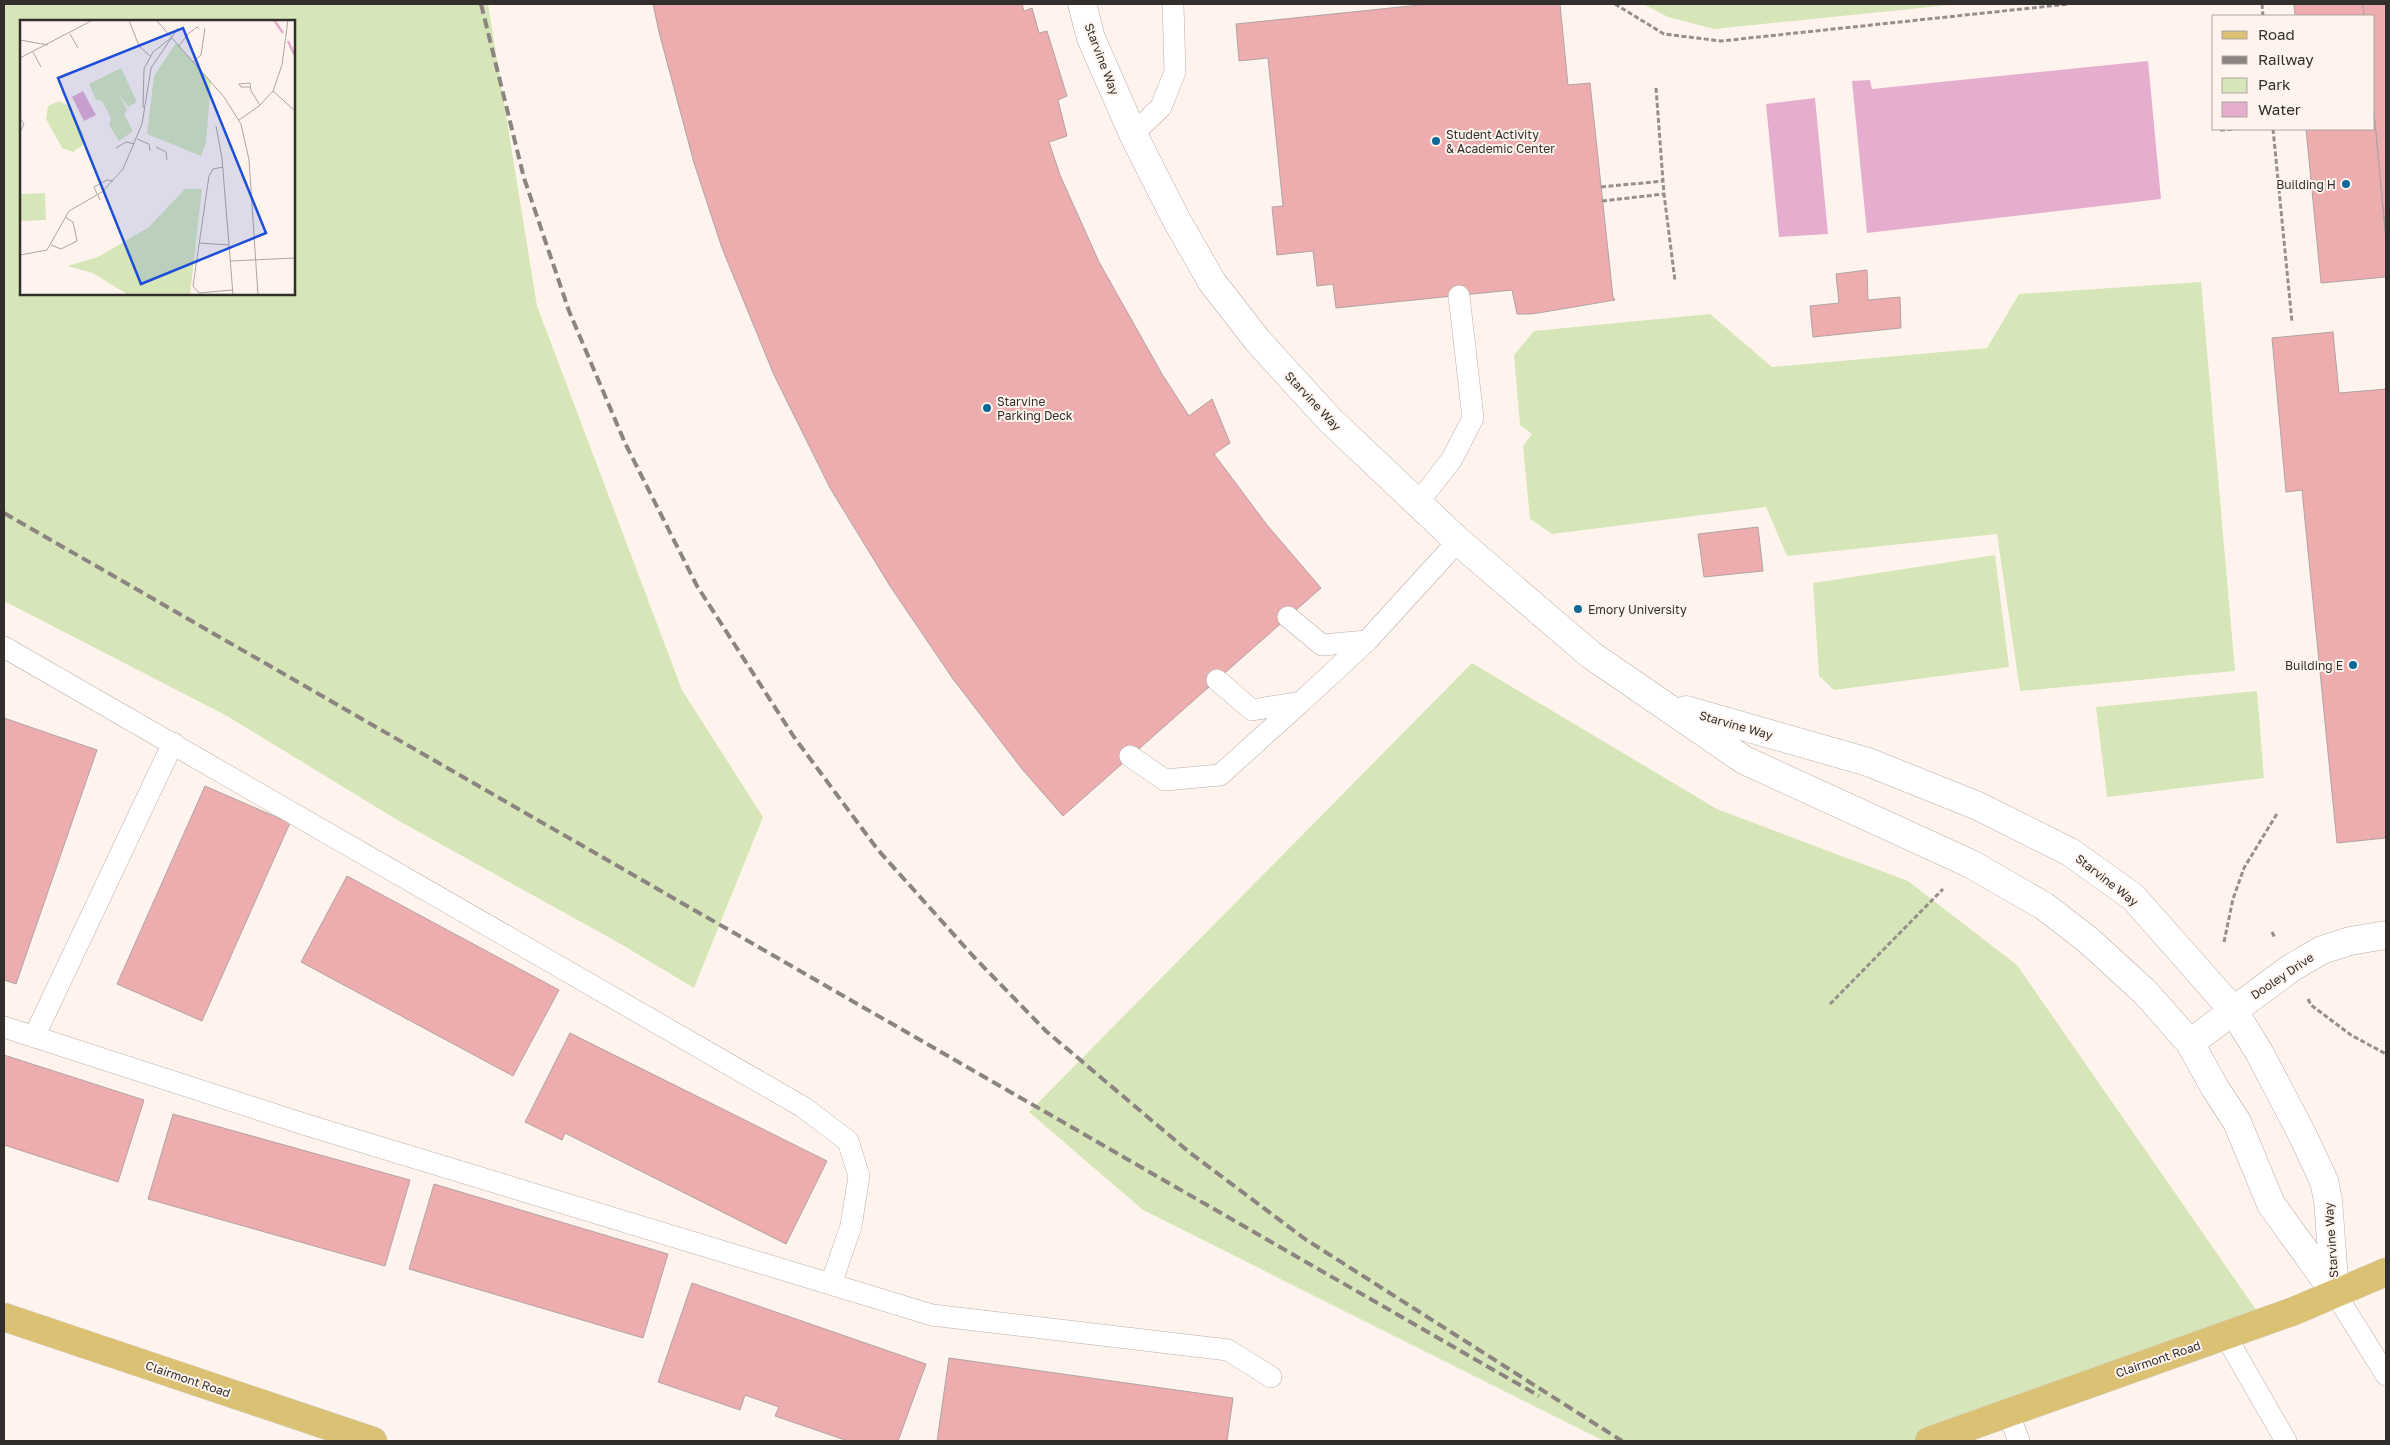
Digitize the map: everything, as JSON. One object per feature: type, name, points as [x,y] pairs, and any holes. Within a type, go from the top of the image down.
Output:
[{"type":"main road","name":"Clairmont Road","points":[[1929,1441],[2225,1336],[2386,1272]]},
{"type":"main road","name":"Clairmont Road","points":[[4,1317],[373,1441]]},
{"type":"street","name":"Starvine Way","points":[[1082,4],[1092,38],[1133,134],[1176,219],[1212,282],[1258,341],[1330,420],[1458,541],[1591,655],[1744,760],[1971,864],[2044,906],[2088,940],[2127,976],[2190,1043],[2237,1122],[2271,1204],[2335,1293]]},
{"type":"street","name":"Starvine Way","points":[[1663,704],[1868,762],[1978,806],[2070,852],[2133,898],[2233,1010],[2260,1052],[2324,1181],[2328,1200],[2335,1293]]},
{"type":"street","name":"Dooley Drive","points":[[2190,1043],[2291,968],[2322,950],[2350,941],[2386,935]]},
{"type":"lane","points":[[1133,134],[1160,107],[1175,72],[1174,4]]},
{"type":"lane","points":[[1417,504],[1452,459],[1473,418],[1459,296]]},
{"type":"lane","points":[[1130,756],[1165,780],[1220,775],[1367,640],[1458,541]]},
{"type":"lane","points":[[1288,617],[1322,645],[1367,640]]},
{"type":"lane","points":[[4,647],[803,1107],[848,1141],[859,1176],[851,1226],[831,1284]]},
{"type":"lane","points":[[1217,680],[1252,710],[1301,702]]},
{"type":"lane","points":[[34,1037],[173,743]]},
{"type":"lane","points":[[4,1027],[310,1126],[932,1315],[1228,1350],[1271,1377]]},
{"type":"lane","points":[[2335,1293],[2386,1375]]},
{"type":"lane","points":[[2225,1336],[2286,1441]]},
{"type":"lane","points":[[2008,1412],[2019,1441]]},
{"type":"path","points":[[1615,4],[1664,34],[1721,41],[2069,4]]},
{"type":"path","points":[[1656,88],[1664,194],[1674,282]]},
{"type":"path","points":[[2273,130],[2292,322]]},
{"type":"path","points":[[1601,187],[1663,181]]},
{"type":"path","points":[[1602,201],[1664,194]]},
{"type":"path","points":[[2224,942],[2233,899],[2244,868],[2278,812]]},
{"type":"path","points":[[1830,1004],[1945,887]]},
{"type":"path","points":[[2311,1005],[2352,1035],[2386,1054]]},
{"type":"green space","points":[[4,4],[488,4],[537,306],[682,690],[763,817],[694,988],[619,943],[399,821],[227,716],[4,601]]},
{"type":"green space","points":[[1643,4],[1960,4],[1714,29],[1668,17]]},
{"type":"green space","points":[[2201,282],[2235,671],[2020,691],[1997,534],[1787,556],[1766,507],[1552,534],[1530,519],[1523,446],[1532,434],[1520,425],[1514,355],[1534,331],[1710,314],[1772,367],[1987,348],[2019,294]]},
{"type":"green space","points":[[1995,555],[2009,667],[1834,690],[1819,676],[1813,583]]},
{"type":"green space","points":[[1472,663],[1717,809],[1908,881],[2017,965],[2261,1317],[1926,1441],[1604,1441],[1143,1210],[1029,1112]]},
{"type":"green space","points":[[2257,691],[2264,778],[2107,797],[2096,707]]},
{"type":"water","points":[[2148,61],[2161,199],[1867,233],[1852,81],[1870,80],[1872,89]]},
{"type":"water","points":[[1815,98],[1828,234],[1779,237],[1766,104]]},
{"type":"building","name":"Starvine Parking Deck","points":[[653,4],[1022,4],[1024,11],[1032,8],[1039,33],[1047,31],[1067,96],[1058,100],[1067,136],[1049,142],[1060,175],[1099,262],[1162,374],[1189,416],[1212,399],[1230,443],[1214,454],[1267,525],[1321,588],[1063,816],[1022,769],[953,679],[890,586],[830,488],[774,375],[722,248],[694,163]]},
{"type":"building","name":"Student Activity & Academic Center","points":[[1429,4],[1560,4],[1568,85],[1590,83],[1613,297],[1615,300],[1532,314],[1517,314],[1512,290],[1336,308],[1333,284],[1317,286],[1313,251],[1277,255],[1272,207],[1283,206],[1268,58],[1239,61],[1236,24]]},
{"type":"building","points":[[2294,4],[2363,4],[2364,15],[2295,15]]},
{"type":"building","points":[[2363,4],[2386,4],[2386,239],[2375,123],[2375,15],[2364,15]]},
{"type":"building","name":"Building H","points":[[2375,123],[2386,239],[2386,277],[2321,283],[2306,130],[2375,130]]},
{"type":"building","points":[[1867,270],[1868,300],[1900,297],[1901,328],[1813,337],[1810,306],[1839,303],[1836,274]]},
{"type":"building","name":"Building E","points":[[2333,332],[2339,393],[2386,389],[2386,838],[2337,843],[2302,490],[2286,492],[2272,338]]},
{"type":"building","points":[[1758,527],[1763,571],[1704,577],[1698,534]]},
{"type":"building","points":[[4,718],[97,750],[16,984],[4,980]]},
{"type":"building","points":[[205,786],[290,823],[202,1021],[117,984]]},
{"type":"building","points":[[347,876],[559,990],[513,1076],[301,962]]},
{"type":"building","points":[[570,1033],[827,1161],[786,1244],[565,1133],[562,1140],[525,1122]]},
{"type":"building","points":[[4,1055],[144,1100],[118,1182],[4,1145]]},
{"type":"building","points":[[173,1114],[410,1180],[385,1266],[148,1199]]},
{"type":"building","points":[[434,1184],[668,1254],[643,1338],[409,1269]]},
{"type":"building","points":[[692,1283],[926,1364],[898,1441],[848,1441],[775,1416],[779,1407],[745,1395],[740,1410],[658,1382]]},
{"type":"building","points":[[949,1358],[1233,1398],[1227,1441],[937,1441]]},
{"type":"railway","points":[[481,4],[524,178],[569,311],[625,443],[697,586],[794,737],[878,850],[973,956],[1046,1031],[1189,1152],[1305,1239],[1622,1441]]},
{"type":"railway","points":[[4,513],[1539,1396]]},
{"type":"place","name":"Student Activity & Academic Center","points":[[1436,141]]},
{"type":"place","name":"Building H","points":[[2346,184]]},
{"type":"place","name":"Starvine Parking Deck","points":[[987,408]]},
{"type":"place","name":"Emory University","points":[[1578,609]]},
{"type":"place","name":"Building E","points":[[2353,665]]}]
